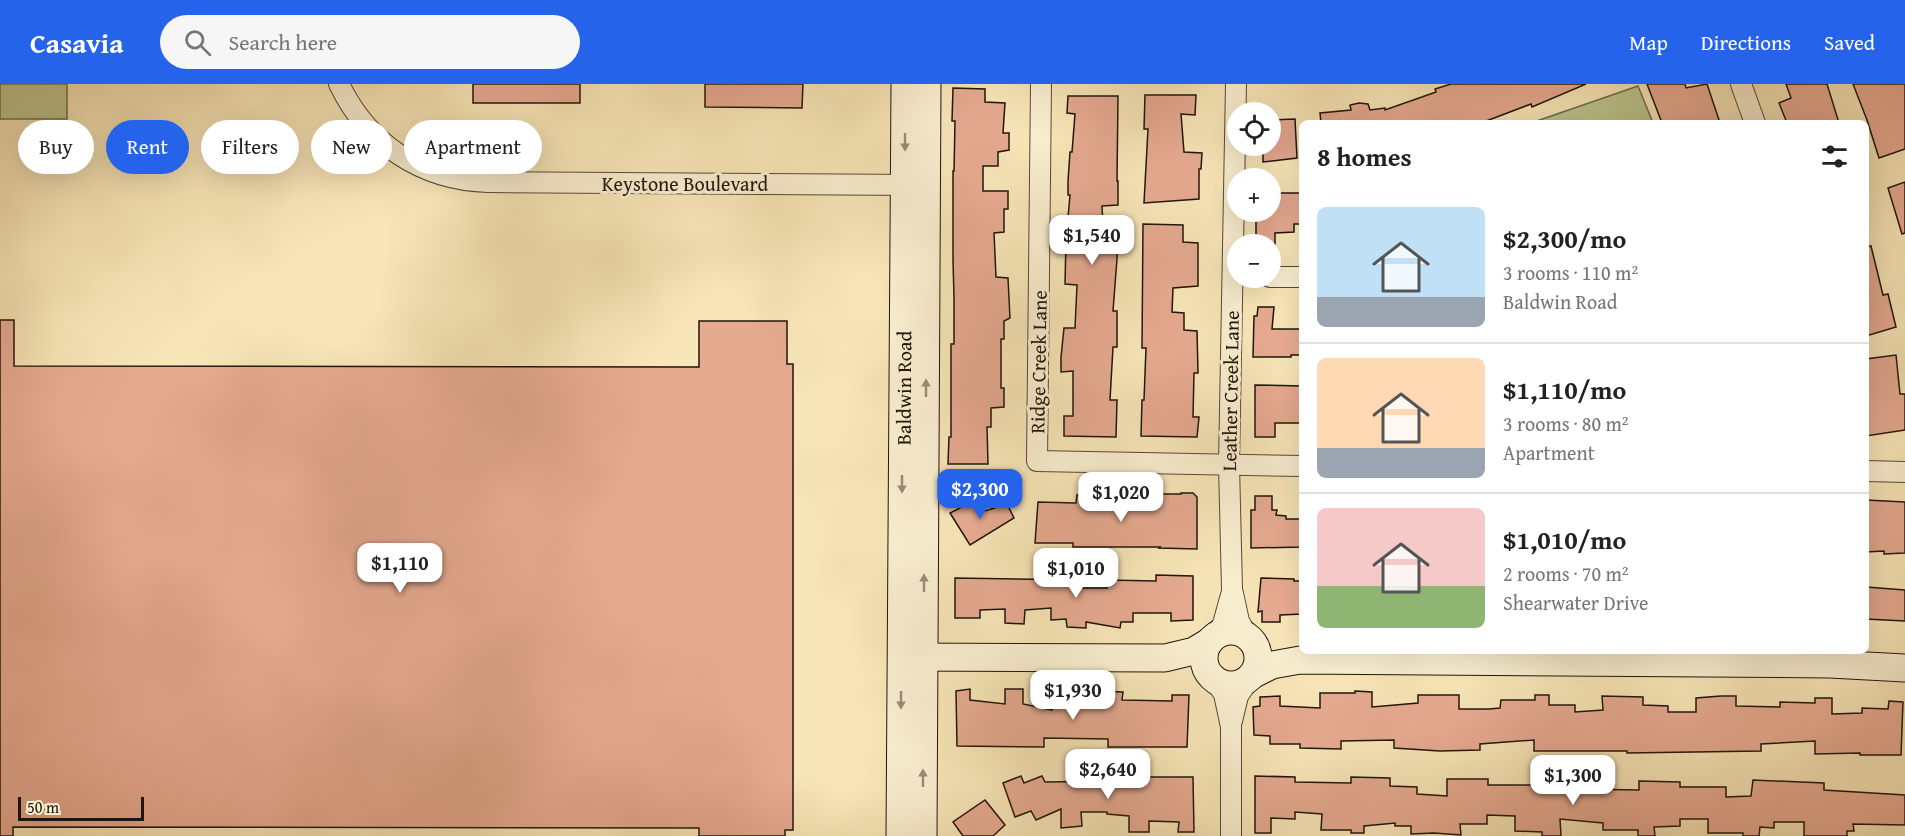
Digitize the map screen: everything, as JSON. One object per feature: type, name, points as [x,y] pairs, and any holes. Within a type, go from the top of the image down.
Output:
[{"type":"street","name":"Keystone Boulevard","points":[[339,84],[353,109],[389,148],[419,167],[452,178],[488,182],[916,185]]},
{"type":"street","name":"Baldwin Road","points":[[905,84],[916,185]]},
{"type":"street","name":"Baldwin Road","points":[[900,836],[912,657],[916,185],[927,84]]},
{"type":"street","name":"Ridge Creek Lane","points":[[1041,84],[1037,460],[1229,465]]},
{"type":"street","name":"Leather Creek Lane","points":[[1234,234],[1236,84]]},
{"type":"street","points":[[1741,84],[1754,120]]},
{"type":"street","points":[[1281,277],[1299,277]]},
{"type":"street","name":"Leather Creek Lane","points":[[1234,288],[1229,465],[1232,589],[1239,621],[1250,639]]},
{"type":"street","points":[[1229,465],[1299,466]]},
{"type":"street","points":[[1869,471],[1905,472]]},
{"type":"street","name":"Leather Creek Lane","points":[[1212,639],[1225,619],[1232,589]]},
{"type":"street","points":[[1166,658],[1194,651],[1212,639],[1231,631],[1272,652],[1300,660]]},
{"type":"street","points":[[1212,639],[1205,650],[1205,667],[1224,694],[1231,727],[1231,836]]},
{"type":"street","points":[[1231,727],[1238,696],[1251,677],[1259,658],[1258,650],[1250,639]]},
{"type":"street","name":"Baldwin Road","points":[[912,657],[923,836]]},
{"type":"street","points":[[912,657],[1166,658],[1195,665],[1223,685],[1232,686],[1272,665],[1300,660],[1807,664],[1905,668]]},
{"type":"green space","points":[[0,84],[67,84],[67,119],[0,119]]},
{"type":"green space","points":[[1638,86],[1652,120],[1540,120]]},
{"type":"building","points":[[473,84],[580,84],[580,103],[473,103]]},
{"type":"building","points":[[705,84],[803,84],[802,108],[705,107]]},
{"type":"building","points":[[1451,84],[1586,84],[1532,107],[1531,104],[1489,120],[1321,120],[1320,113],[1351,110],[1350,105],[1359,103],[1368,104],[1370,110],[1385,108],[1385,110],[1436,92],[1435,89]]},
{"type":"building","points":[[1647,84],[1685,84],[1686,88],[1707,84],[1719,120],[1661,120]]},
{"type":"building","points":[[1786,84],[1827,84],[1838,120],[1786,120],[1779,103],[1791,98]]},
{"type":"building","points":[[1853,84],[1905,84],[1905,149],[1879,158],[1869,120],[1867,120]]},
{"type":"building","points":[[953,88],[985,89],[985,102],[1005,103],[1003,133],[1009,133],[1009,150],[998,152],[998,166],[983,166],[983,191],[1008,191],[1008,209],[1004,209],[1004,232],[994,233],[996,277],[1008,278],[1010,318],[1004,321],[1004,339],[1001,339],[1001,388],[1004,388],[1004,407],[991,408],[991,427],[987,427],[988,464],[948,464],[949,437],[951,437],[951,344],[954,344],[955,121],[952,121]]},
{"type":"building","points":[[1145,95],[1196,95],[1195,115],[1181,114],[1184,152],[1202,153],[1201,169],[1199,169],[1199,199],[1144,203],[1148,129],[1144,129]]},
{"type":"building","points":[[1068,96],[1118,96],[1118,205],[1102,206],[1103,224],[1118,224],[1113,311],[1117,311],[1117,347],[1113,347],[1110,400],[1117,400],[1116,437],[1064,436],[1064,416],[1073,416],[1073,371],[1061,372],[1061,357],[1064,328],[1075,328],[1077,285],[1065,284],[1070,195],[1068,195],[1068,181],[1075,114],[1067,113]]},
{"type":"building","points":[[1295,119],[1297,158],[1263,162],[1263,156],[1281,156],[1281,120]]},
{"type":"building","points":[[1905,182],[1905,233],[1902,234],[1888,188]]},
{"type":"building","points":[[1281,193],[1299,193],[1299,224],[1294,224],[1294,232],[1256,234],[1256,222],[1281,222]]},
{"type":"building","points":[[1143,224],[1183,225],[1183,242],[1198,243],[1198,286],[1173,288],[1172,312],[1184,313],[1184,330],[1197,331],[1198,373],[1194,373],[1193,417],[1199,417],[1197,437],[1141,436],[1146,348],[1142,348]]},
{"type":"building","points":[[1869,246],[1871,246],[1883,295],[1888,294],[1896,327],[1869,335]]},
{"type":"building","points":[[1258,307],[1274,307],[1272,329],[1299,329],[1299,355],[1253,357],[1254,316],[1257,316]]},
{"type":"building","points":[[0,320],[14,320],[14,366],[699,367],[699,321],[787,321],[787,364],[793,364],[793,830],[785,830],[785,836],[699,836],[699,828],[13,827],[13,836],[0,836]]},
{"type":"building","points":[[1896,355],[1900,394],[1905,394],[1905,430],[1869,436],[1869,359]]},
{"type":"building","points":[[1255,385],[1299,386],[1299,423],[1275,423],[1275,437],[1255,437]]},
{"type":"building","points":[[1193,493],[1197,497],[1197,549],[1073,547],[1073,543],[1035,543],[1038,502],[1076,503],[1077,495],[1094,494],[1095,508],[1134,507],[1135,498],[1139,494]]},
{"type":"building","points":[[1255,496],[1272,496],[1272,510],[1277,510],[1276,515],[1286,516],[1286,519],[1299,519],[1299,547],[1251,548],[1251,510],[1255,510]]},
{"type":"building","points":[[976,500],[985,511],[1007,504],[1014,518],[970,545],[950,513]]},
{"type":"building","points":[[1869,500],[1905,502],[1905,553],[1884,554],[1884,551],[1869,552]]},
{"type":"building","points":[[1156,575],[1193,576],[1193,620],[1171,621],[1171,613],[1133,613],[1133,622],[1121,622],[1120,628],[1086,622],[1086,628],[1067,627],[1066,619],[1051,620],[1051,608],[1025,610],[1024,624],[1005,623],[1005,609],[980,610],[980,618],[955,618],[955,578],[1077,580],[1077,588],[1107,588],[1107,580],[1156,581]]},
{"type":"building","points":[[1261,578],[1299,581],[1299,614],[1280,615],[1280,622],[1262,622],[1262,611],[1258,612]]},
{"type":"building","points":[[1869,587],[1905,590],[1905,621],[1869,619]]},
{"type":"building","points":[[970,689],[970,700],[1005,704],[1005,689],[1023,689],[1023,704],[1052,710],[1052,706],[1068,706],[1068,690],[1123,692],[1122,700],[1172,701],[1172,695],[1189,695],[1187,747],[1108,747],[1108,739],[1044,738],[1044,747],[957,746],[956,691]]},
{"type":"building","points":[[1355,691],[1372,692],[1372,707],[1418,703],[1418,695],[1459,695],[1459,709],[1500,708],[1501,700],[1535,700],[1535,695],[1549,695],[1549,705],[1575,705],[1575,712],[1603,710],[1602,696],[1643,697],[1643,705],[1668,706],[1668,712],[1696,712],[1696,698],[1721,696],[1736,696],[1736,706],[1780,707],[1780,702],[1815,703],[1815,698],[1832,698],[1832,714],[1862,713],[1862,708],[1888,709],[1889,701],[1903,702],[1901,755],[1815,754],[1815,741],[1761,744],[1761,751],[1627,753],[1627,751],[1534,751],[1534,740],[1480,744],[1480,750],[1440,751],[1394,748],[1394,740],[1341,741],[1341,749],[1300,748],[1300,744],[1270,744],[1270,736],[1254,735],[1253,707],[1260,706],[1260,697],[1280,696],[1280,706],[1320,708],[1320,693],[1355,693]]},
{"type":"building","points":[[1021,776],[1024,783],[1042,776],[1045,782],[1107,781],[1107,777],[1193,777],[1194,832],[1178,832],[1179,822],[1149,821],[1149,832],[1129,832],[1129,816],[1107,814],[1107,812],[1081,812],[1082,826],[1061,828],[1061,809],[1036,820],[1031,811],[1015,817],[1003,783]]},
{"type":"building","points":[[1255,776],[1295,777],[1295,782],[1351,783],[1351,777],[1390,778],[1390,786],[1417,787],[1417,794],[1447,796],[1447,779],[1488,779],[1488,785],[1542,785],[1542,779],[1582,780],[1582,789],[1639,790],[1639,781],[1680,782],[1680,787],[1726,787],[1726,797],[1751,796],[1753,780],[1824,783],[1824,790],[1905,795],[1905,825],[1853,824],[1854,831],[1847,831],[1847,836],[1804,836],[1804,822],[1774,822],[1774,828],[1760,827],[1759,836],[1743,836],[1743,833],[1708,833],[1708,819],[1680,819],[1680,826],[1654,827],[1655,836],[1638,836],[1638,830],[1603,830],[1603,823],[1560,819],[1561,836],[1542,836],[1542,832],[1515,831],[1515,816],[1487,815],[1487,824],[1460,824],[1461,835],[1411,834],[1411,826],[1395,826],[1395,823],[1364,826],[1364,833],[1351,833],[1351,830],[1321,830],[1322,814],[1295,812],[1295,819],[1271,818],[1271,833],[1255,833]]},
{"type":"building","points":[[985,800],[1005,825],[993,836],[963,836],[953,822]]}]
